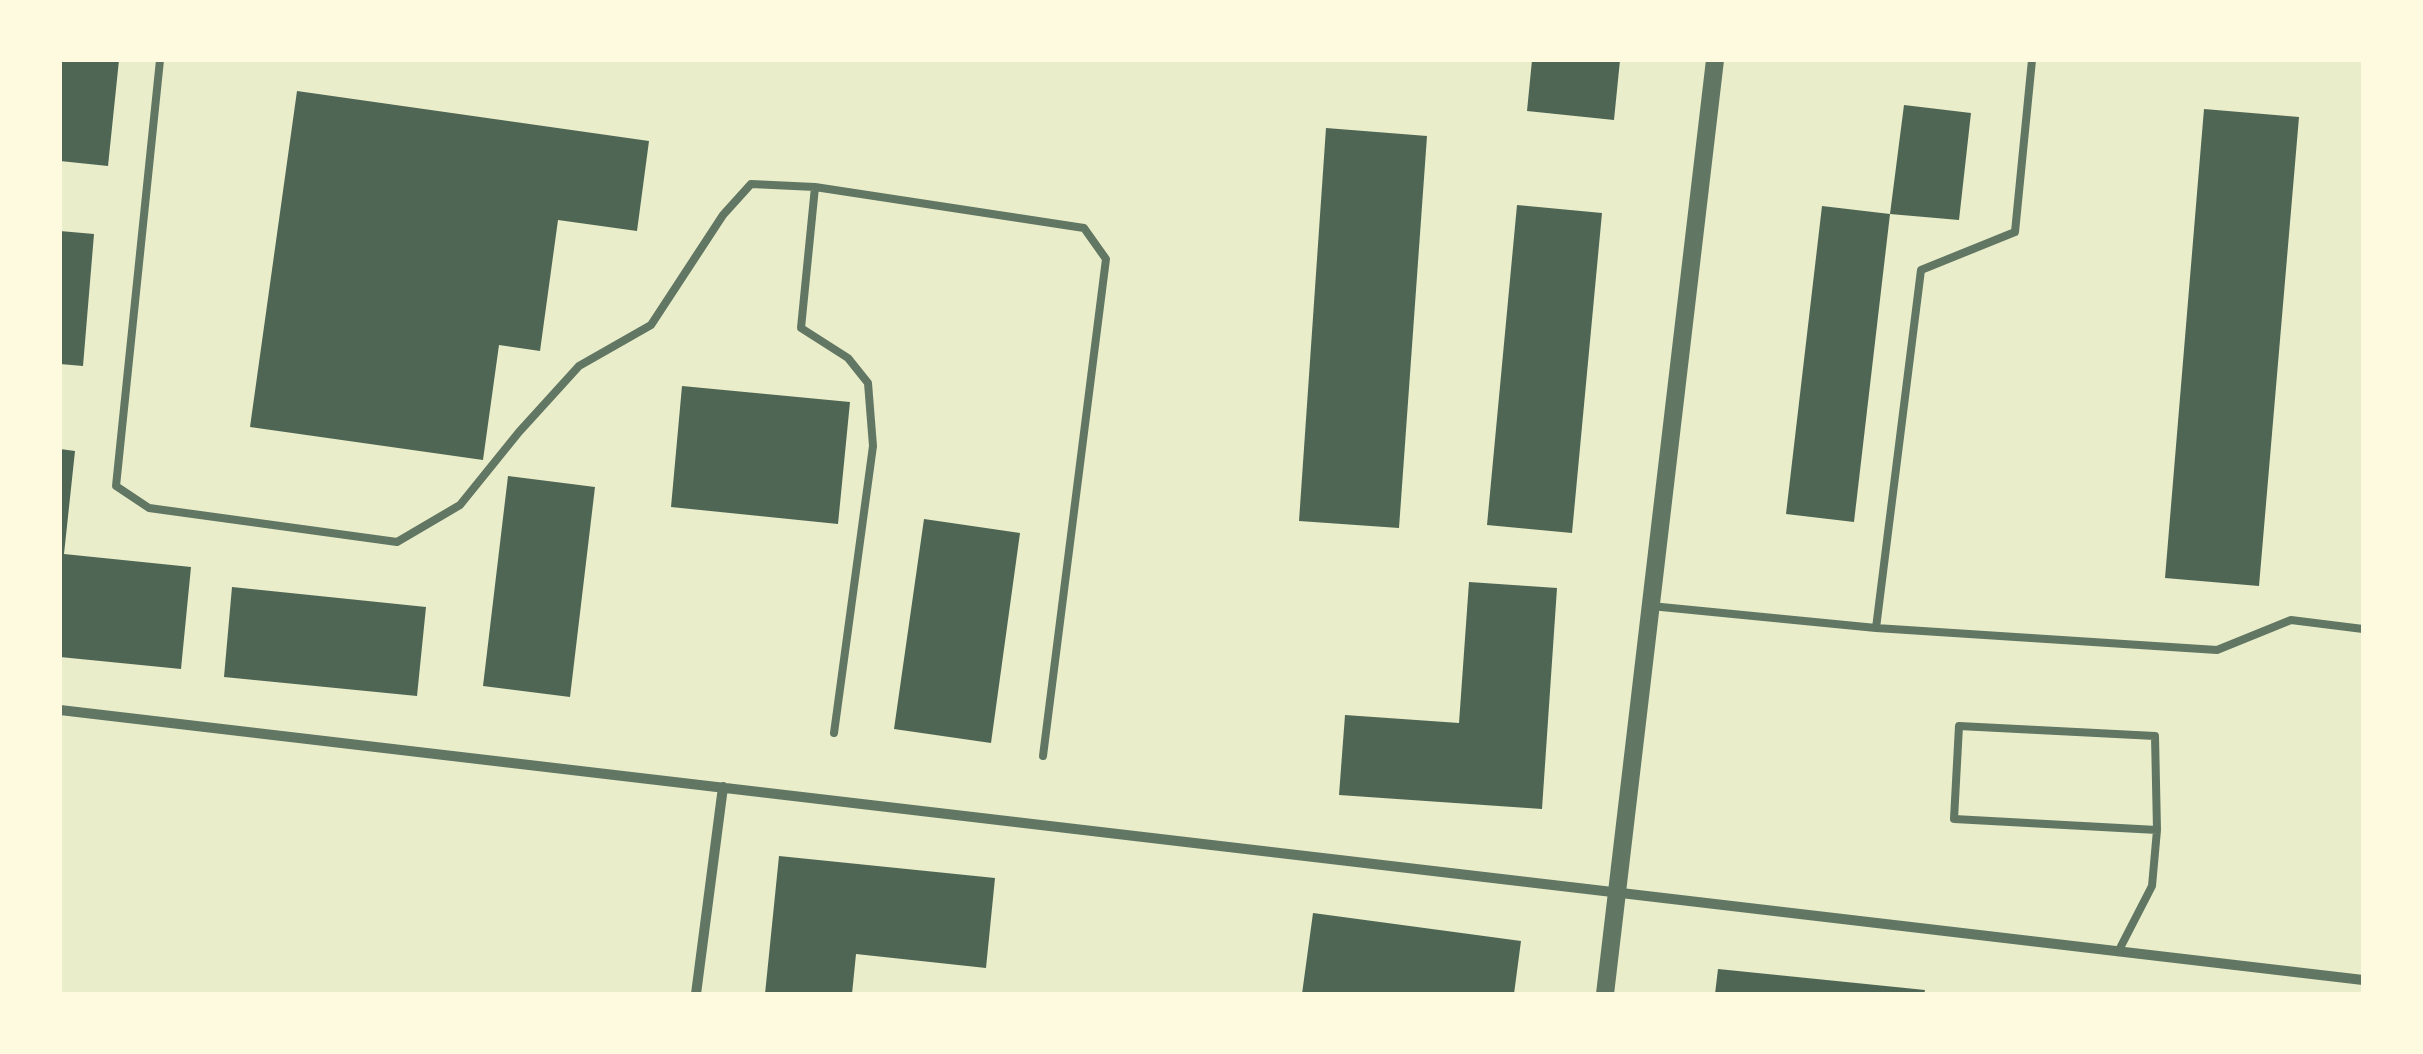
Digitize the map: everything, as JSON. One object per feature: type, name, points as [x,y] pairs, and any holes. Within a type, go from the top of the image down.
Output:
[{"type":"street","points":[[1605,994],[1716,60]]},
{"type":"street","points":[[60,710],[2363,980]]},
{"type":"street","points":[[696,994],[722,788]]},
{"type":"lane","points":[[160,60],[116,486],[149,508],[397,542],[460,505],[519,432],[580,366],[651,325],[724,215],[751,184],[816,186],[1084,228],[1106,260],[1043,756]]},
{"type":"lane","points":[[1876,628],[1921,270],[2014,232],[2032,60]]},
{"type":"lane","points":[[816,186],[802,328],[848,358],[868,383],[873,446],[834,733]]},
{"type":"lane","points":[[1650,606],[1876,628],[2217,650],[2290,620],[2363,629]]},
{"type":"lane","points":[[2118,952],[2152,886],[2157,830],[2155,736],[1959,726],[1954,819],[2157,830]]},
{"type":"building","points":[[60,60],[119,60],[108,166],[60,161]]},
{"type":"building","points":[[1532,60],[1620,60],[1614,120],[1527,111]]},
{"type":"building","points":[[297,91],[649,141],[637,231],[558,220],[540,351],[499,345],[483,460],[250,427]]},
{"type":"building","points":[[1904,105],[1971,113],[1959,220],[1890,214]]},
{"type":"building","points":[[2204,109],[2299,117],[2259,586],[2165,578]]},
{"type":"building","points":[[1326,128],[1427,136],[1399,528],[1299,521]]},
{"type":"building","points":[[1517,205],[1602,213],[1572,533],[1487,525]]},
{"type":"building","points":[[1822,206],[1890,214],[1854,522],[1786,514]]},
{"type":"building","points":[[60,231],[94,234],[83,366],[60,364]]},
{"type":"building","points":[[682,386],[850,402],[838,524],[671,507]]},
{"type":"building","points":[[60,449],[75,451],[64,554],[191,567],[181,669],[60,657]]},
{"type":"building","points":[[508,476],[595,487],[570,697],[483,686]]},
{"type":"building","points":[[924,519],[1020,533],[991,743],[894,729]]},
{"type":"building","points":[[1469,582],[1557,588],[1542,809],[1339,795],[1345,715],[1459,723]]},
{"type":"building","points":[[232,587],[426,607],[417,696],[224,677]]},
{"type":"building","points":[[779,856],[995,878],[986,968],[856,954],[852,994],[765,994]]},
{"type":"building","points":[[1313,913],[1521,941],[1514,994],[1302,994]]},
{"type":"building","points":[[1718,969],[1925,990],[1924,994],[1715,994]]}]
